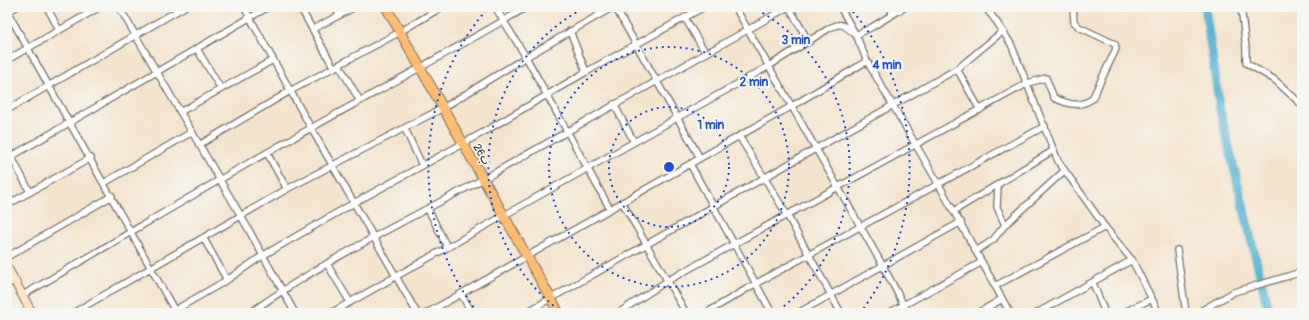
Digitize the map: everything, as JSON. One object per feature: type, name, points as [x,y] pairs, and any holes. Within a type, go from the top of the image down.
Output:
[{"type":"highway","name":"26ب","points":[[386,7],[462,144],[559,313]]},
{"type":"main road","points":[[7,268],[11,282],[23,295],[32,313]]},
{"type":"street","points":[[16,7],[7,12],[71,122],[174,312],[227,280],[262,256],[354,202],[462,144],[586,72],[704,7]]},
{"type":"street","points":[[47,7],[59,30]]},
{"type":"street","points":[[7,60],[100,7]]},
{"type":"street","points":[[120,7],[241,216],[295,313]]},
{"type":"street","points":[[7,110],[137,36],[184,7]]},
{"type":"street","points":[[244,7],[290,91],[417,313]]},
{"type":"street","points":[[10,158],[268,7]]},
{"type":"street","points":[[300,7],[336,66],[360,101]]},
{"type":"street","points":[[335,7],[340,15]]},
{"type":"street","points":[[313,29],[355,7]]},
{"type":"street","points":[[199,145],[290,91],[400,32],[442,7]]},
{"type":"street","points":[[495,7],[548,95],[610,209]]},
{"type":"street","points":[[23,295],[267,153],[421,68],[527,7]]},
{"type":"street","points":[[73,313],[204,239],[287,189],[443,108],[526,57],[614,7],[700,158]]},
{"type":"street","points":[[735,7],[883,266],[908,313]]},
{"type":"street","points":[[250,313],[282,290],[483,179],[656,80],[788,7],[809,42]]},
{"type":"street","points":[[840,7],[856,35],[867,61],[961,222],[1010,313]]},
{"type":"street","points":[[890,16],[894,7]]},
{"type":"street","points":[[856,35],[905,7]]},
{"type":"street","points":[[985,7],[1011,44],[1064,171],[1105,227],[1132,260],[1159,313]]},
{"type":"street","points":[[618,313],[667,281],[1028,83],[1046,78],[1054,98],[1076,106],[1085,104],[1092,98],[1116,48],[1115,44],[1079,27],[1074,22],[1073,7]]},
{"type":"street","points":[[1241,7],[1246,48],[1246,63],[1275,80],[1302,105]]},
{"type":"street","points":[[685,18],[706,52]]},
{"type":"street","points":[[331,313],[678,118],[769,66],[837,24],[843,24],[856,35]]},
{"type":"street","points":[[525,313],[713,205],[816,149],[957,69],[1003,31]]},
{"type":"street","points":[[570,32],[586,72]]},
{"type":"street","points":[[197,48],[221,89]]},
{"type":"street","points":[[180,112],[273,60]]},
{"type":"street","points":[[427,313],[792,106],[867,61]]},
{"type":"street","points":[[957,69],[980,110]]},
{"type":"street","points":[[614,104],[634,142]]},
{"type":"street","points":[[706,313],[860,226],[1045,126]]},
{"type":"street","points":[[405,129],[422,165]]},
{"type":"street","points":[[104,183],[192,132]]},
{"type":"street","points":[[739,136],[787,215],[841,313]]},
{"type":"street","points":[[7,148],[10,158],[30,192]]},
{"type":"street","points":[[954,211],[1054,150]]},
{"type":"street","points":[[267,153],[287,189]]},
{"type":"street","points":[[7,205],[90,158]]},
{"type":"street","points":[[690,164],[772,313]]},
{"type":"street","points":[[976,251],[993,240],[1005,226],[1064,171]]},
{"type":"street","points":[[998,185],[997,207],[1005,226]]},
{"type":"street","points":[[7,257],[112,196]]},
{"type":"street","points":[[622,202],[686,313]]},
{"type":"street","points":[[428,209],[448,247]]},
{"type":"street","points":[[798,313],[961,222]]},
{"type":"street","points":[[995,286],[1105,227]]},
{"type":"street","points":[[204,239],[227,280]]},
{"type":"street","points":[[1177,250],[1186,313]]},
{"type":"street","points":[[1037,313],[1132,260]]},
{"type":"street","points":[[889,313],[982,262]]},
{"type":"street","points":[[328,264],[350,302]]},
{"type":"street","points":[[1197,313],[1228,295],[1302,272]]},
{"type":"street","points":[[1093,283],[1105,313]]},
{"type":"street","points":[[461,294],[472,313]]},
{"type":"street","points":[[978,313],[1002,299]]},
{"type":"street","points":[[1122,313],[1152,299]]},
{"type":"waterway","points":[[1205,7],[1220,110],[1269,313]]}]
